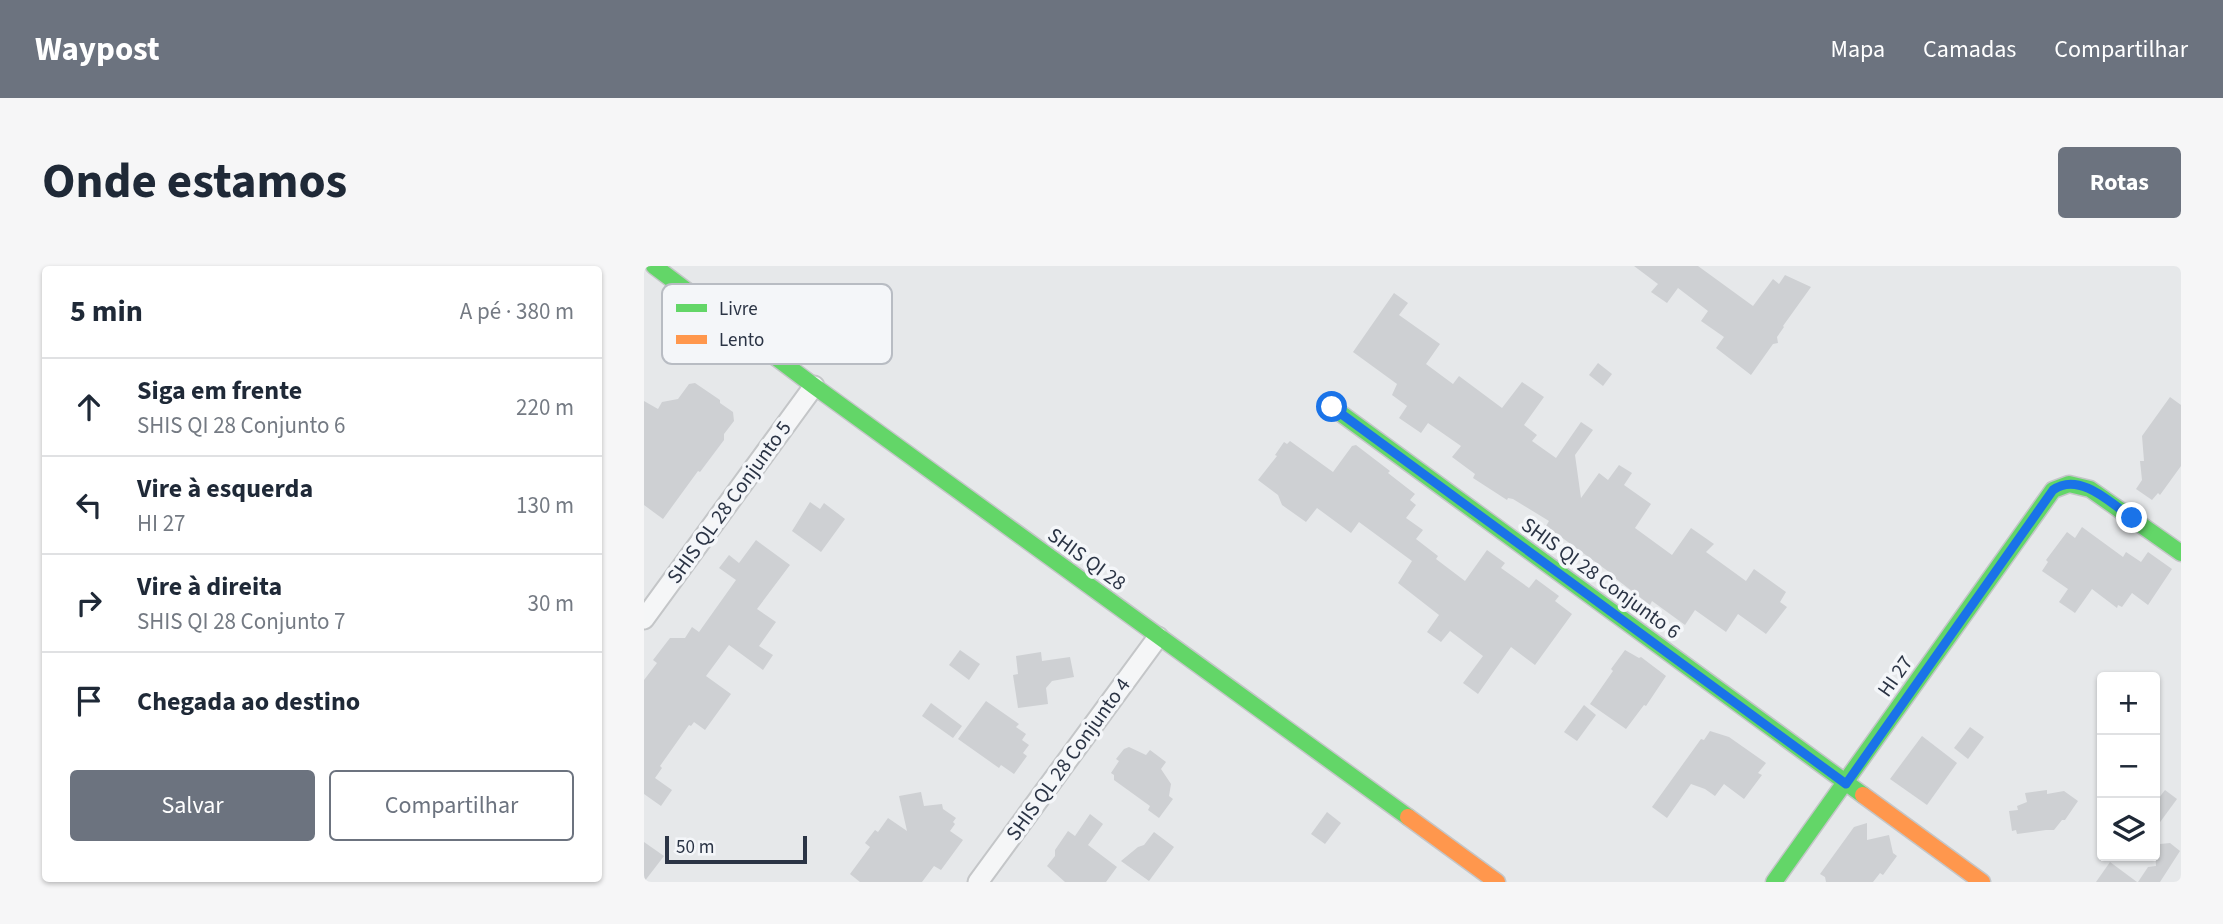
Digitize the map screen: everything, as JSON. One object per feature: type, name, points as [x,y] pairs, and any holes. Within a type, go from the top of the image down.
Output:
[{"type":"street","name":"SHIS QI 28","points":[[654,266],[678,284]]},
{"type":"street","name":"SHIS QI 28","points":[[785,364],[1497,882]]},
{"type":"street","name":"SHIS QL 28 Conjunto 5","points":[[644,619],[814,386]]},
{"type":"street","name":"SHIS QI 28 Conjunto 6","points":[[1332,407],[1982,882]]},
{"type":"street","name":"HI 27","points":[[1774,882],[2050,493],[2064,484],[2081,485],[2181,553]]},
{"type":"street","name":"SHIS QL 28 Conjunto 4","points":[[978,882],[1158,637]]},
{"type":"building","points":[[1634,266],[1698,266],[1753,306],[1773,279],[1779,284],[1785,275],[1811,287],[1783,326],[1777,337],[1778,343],[1773,344],[1751,375],[1716,348],[1724,337],[1701,321],[1708,311],[1678,288],[1667,303],[1651,292],[1658,284]]},
{"type":"building","points":[[1394,293],[1408,303],[1399,315],[1440,344],[1426,364],[1453,384],[1459,376],[1502,408],[1522,382],[1544,397],[1524,425],[1537,435],[1532,441],[1556,458],[1581,422],[1593,430],[1575,455],[1581,498],[1599,473],[1608,480],[1619,465],[1632,473],[1624,485],[1651,504],[1635,528],[1672,555],[1691,528],[1714,544],[1706,552],[1746,581],[1754,569],[1786,592],[1780,602],[1787,607],[1766,634],[1738,614],[1726,632],[1695,610],[1685,625],[1652,601],[1650,605],[1546,526],[1549,521],[1513,499],[1507,500],[1473,478],[1475,474],[1452,457],[1461,446],[1428,423],[1421,433],[1399,418],[1407,406],[1392,395],[1397,384],[1353,352]]},
{"type":"building","points":[[1598,363],[1612,374],[1603,386],[1589,375]]},
{"type":"building","points":[[695,383],[733,412],[734,421],[724,434],[724,440],[663,519],[644,505],[644,401],[658,409],[662,402],[678,399],[689,384]]},
{"type":"building","points":[[2170,397],[2181,405],[2181,466],[2160,495],[2158,493],[2152,500],[2136,489],[2142,480],[2142,436]]},
{"type":"building","points":[[1290,441],[1333,472],[1352,446],[1356,445],[1390,471],[1388,473],[1415,494],[1410,500],[1416,505],[1406,518],[1423,530],[1416,539],[1438,556],[1436,559],[1465,581],[1487,550],[1505,563],[1501,568],[1529,588],[1536,579],[1559,596],[1555,601],[1572,614],[1535,665],[1511,647],[1478,694],[1463,683],[1483,656],[1450,631],[1441,642],[1427,632],[1439,615],[1398,583],[1412,561],[1359,522],[1351,533],[1317,508],[1306,522],[1282,505],[1278,495],[1258,480],[1277,456],[1275,455],[1284,442],[1287,444]]},
{"type":"building","points":[[810,502],[820,509],[824,503],[845,519],[821,552],[792,531]]},
{"type":"building","points":[[2082,527],[2123,557],[2126,552],[2141,562],[2148,552],[2172,569],[2148,605],[2132,593],[2122,607],[2118,605],[2117,608],[2092,589],[2075,613],[2059,602],[2068,589],[2042,571],[2048,562],[2046,560],[2067,532],[2075,538]]},
{"type":"building","points":[[756,540],[790,565],[757,609],[776,622],[759,646],[773,655],[763,670],[729,645],[706,676],[731,694],[705,730],[694,722],[689,725],[660,766],[662,768],[655,778],[672,790],[661,806],[644,794],[644,680],[657,663],[653,660],[670,638],[685,638],[692,627],[699,632],[736,580],[719,568],[729,555],[739,563]]},
{"type":"building","points":[[960,650],[980,664],[969,680],[949,665]]},
{"type":"building","points":[[1625,650],[1641,657],[1666,676],[1646,706],[1644,705],[1626,729],[1590,704]]},
{"type":"building","points":[[1041,652],[1042,661],[1070,657],[1074,677],[1052,681],[1046,688],[1048,704],[1018,708],[1013,675],[1018,674],[1016,656]]},
{"type":"building","points":[[986,701],[1019,724],[1016,727],[1026,734],[1022,740],[1029,745],[1023,753],[1027,756],[1014,774],[1001,765],[999,768],[958,739]]},
{"type":"building","points":[[931,703],[962,726],[953,738],[922,716]]},
{"type":"building","points":[[1584,705],[1596,715],[1577,741],[1564,732]]},
{"type":"building","points":[[1970,727],[1984,737],[1968,759],[1954,748]]},
{"type":"building","points":[[1710,731],[1729,737],[1766,763],[1758,773],[1762,775],[1744,799],[1724,784],[1715,796],[1691,784],[1667,818],[1652,807],[1701,739],[1704,740]]},
{"type":"building","points":[[1922,736],[1957,763],[1927,805],[1890,779]]},
{"type":"building","points":[[1129,747],[1146,755],[1150,750],[1166,762],[1161,769],[1171,784],[1169,796],[1173,799],[1159,818],[1148,810],[1150,806],[1114,780],[1111,773],[1119,761],[1116,759]]},
{"type":"building","points":[[2047,790],[2047,794],[2064,791],[2078,801],[2065,820],[2054,830],[2017,834],[2016,830],[2012,831],[2009,811],[2018,810],[2017,806],[2027,802],[2025,793]]},
{"type":"building","points":[[2165,790],[2177,799],[2160,822],[2160,798]]},
{"type":"building","points":[[921,792],[924,806],[942,804],[943,809],[956,818],[950,831],[963,840],[941,870],[934,866],[922,882],[860,882],[850,874],[870,847],[865,843],[875,830],[878,832],[888,818],[907,831],[899,796]]},
{"type":"building","points":[[1327,812],[1341,823],[1325,844],[1311,834]]},
{"type":"building","points":[[1090,814],[1103,824],[1088,845],[1117,867],[1106,882],[1065,882],[1047,866],[1068,831],[1075,836]]},
{"type":"building","points":[[1867,823],[1867,840],[1889,835],[1893,853],[1897,856],[1883,875],[1880,873],[1873,882],[1826,882],[1825,877],[1820,874],[1854,827]]},
{"type":"building","points":[[1154,832],[1174,847],[1149,881],[1121,861],[1144,845]]},
{"type":"building","points":[[644,842],[664,856],[644,882]]},
{"type":"building","points":[[2170,843],[2180,851],[2160,882],[2138,882],[2148,867],[2156,866],[2156,861],[2160,861],[2160,844]]},
{"type":"building","points":[[2110,862],[2137,882],[2096,882]]},
{"type":"traffic: fast","points":[[654,266],[678,284]]},
{"type":"traffic: fast","points":[[785,364],[1408,817]]},
{"type":"traffic: fast","points":[[1332,407],[1863,795]]},
{"type":"traffic: fast","points":[[1774,882],[2053,490],[2069,484],[2090,489],[2181,553]]},
{"type":"traffic: slow","points":[[1863,795],[1982,882]]},
{"type":"traffic: slow","points":[[1408,817],[1497,882]]},
{"type":"route","points":[[1332,407],[1846,784],[2056,487],[2071,483],[2081,485],[2132,518]]}]
